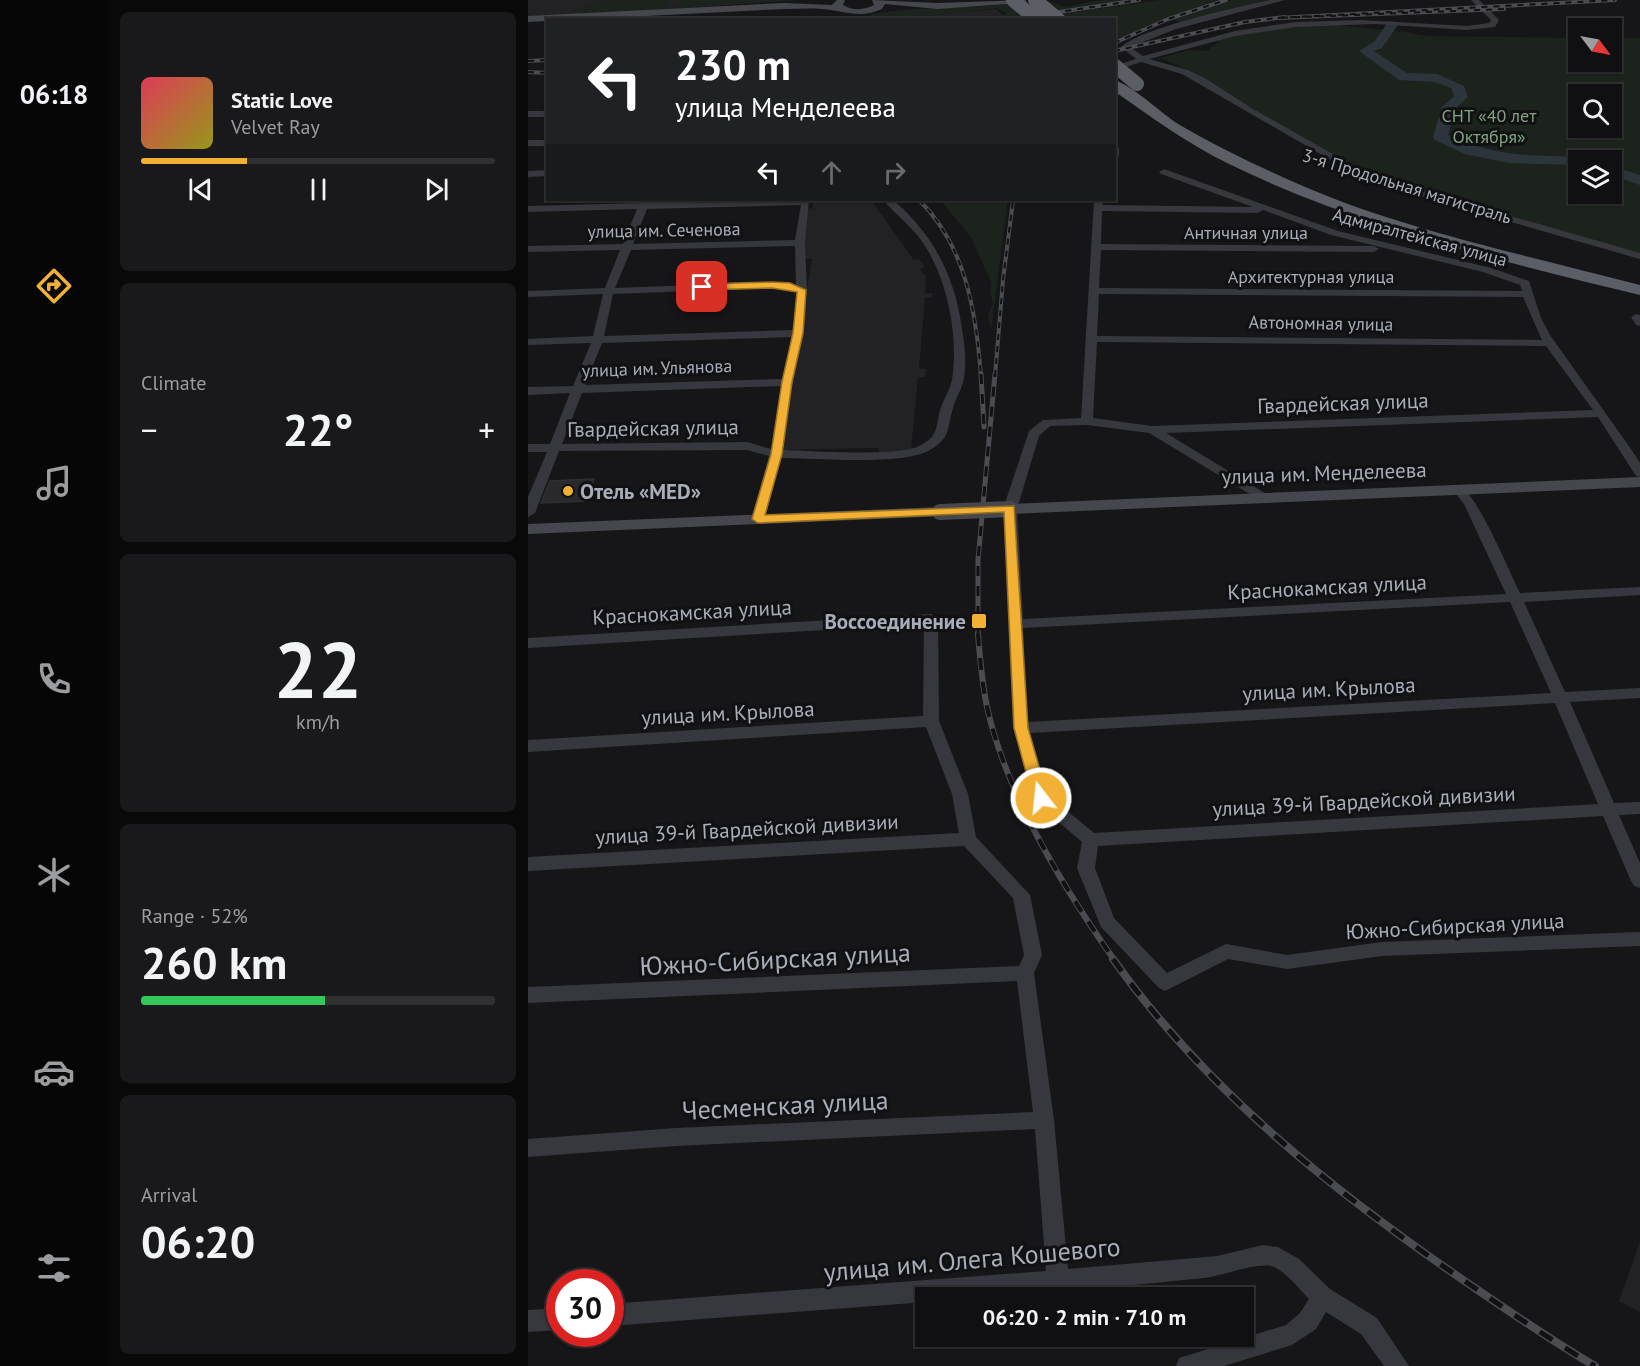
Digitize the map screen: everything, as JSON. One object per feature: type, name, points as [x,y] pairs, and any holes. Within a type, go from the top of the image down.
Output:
[{"type":"highway","points":[[1013,0],[1035,18]]},
{"type":"highway","points":[[1035,0],[1057,18]]},
{"type":"highway","name":"3-я Продольная магистраль","points":[[1116,68],[1188,119],[1240,148],[1313,179],[1362,196]]},
{"type":"highway","name":"3-я Продольная магистраль","points":[[1116,86],[1194,140],[1245,167],[1294,188],[1387,220],[1640,290]]},
{"type":"highway","points":[[1551,250],[1640,274]]},
{"type":"main road","points":[[747,8],[817,0]]},
{"type":"main road","points":[[878,0],[953,6],[1022,0]]},
{"type":"main road","points":[[871,10],[881,4],[878,0]]},
{"type":"main road","points":[[899,0],[953,6]]},
{"type":"main road","points":[[548,18],[822,6],[841,3],[851,12],[922,5]]},
{"type":"main road","points":[[528,19],[546,18]]},
{"type":"main road","name":"улица им. Менделеева","points":[[758,519],[1640,482]]},
{"type":"main road","points":[[528,529],[758,519]]},
{"type":"street","points":[[1281,0],[1186,24],[1126,44],[1125,47],[1143,60],[1192,74],[1251,111],[1358,172],[1384,183],[1640,256]]},
{"type":"street","points":[[1116,67],[1228,33],[1312,22],[1390,22],[1463,28],[1483,28],[1492,25],[1495,20],[1475,0]]},
{"type":"street","points":[[528,114],[546,114]]},
{"type":"street","points":[[528,144],[546,143]]},
{"type":"street","name":"Адмиралтейская улица","points":[[1164,172],[1335,233],[1487,270],[1525,283],[1527,294],[1549,343],[1601,413],[1640,473]]},
{"type":"street","points":[[528,174],[546,173]]},
{"type":"street","points":[[528,209],[645,202],[805,201],[800,243],[802,290],[798,333],[787,382],[776,454],[758,519]]},
{"type":"street","name":"Гвардейская улица","points":[[528,448],[747,446],[776,454],[906,454],[919,451],[935,440],[944,429],[944,416],[957,381],[958,342],[953,308],[940,264],[926,240],[889,201]]},
{"type":"street","points":[[528,513],[598,339],[609,290],[645,202]]},
{"type":"street","points":[[1088,421],[1098,204],[1269,210]]},
{"type":"street","name":"улица им. Сеченова","points":[[528,249],[800,243]]},
{"type":"street","name":"Античная улица","points":[[1095,248],[1397,249]]},
{"type":"street","points":[[528,294],[772,285],[790,286],[802,290]]},
{"type":"street","name":"Архитектурная улица","points":[[1095,291],[1527,294]]},
{"type":"street","points":[[528,342],[798,333]]},
{"type":"street","name":"Автономная улица","points":[[1092,339],[1549,343]]},
{"type":"street","name":"улица им. Ульянова","points":[[528,391],[787,382]]},
{"type":"street","name":"Гвардейская улица","points":[[1010,509],[1033,434],[1047,423],[1088,421],[1152,430],[1601,413]]},
{"type":"street","points":[[1152,430],[1263,498]]},
{"type":"street","points":[[1459,490],[1470,503],[1515,598],[1560,697],[1606,810],[1640,881]]},
{"type":"street","points":[[1010,509],[1021,728],[1041,798],[1091,840]]},
{"type":"street","name":"Краснокамская улица","points":[[1016,624],[1640,591]]},
{"type":"street","name":"Краснокамская улица","points":[[528,643],[931,620],[931,721]]},
{"type":"street","name":"улица им. Крылова","points":[[1021,728],[1640,693]]},
{"type":"street","points":[[931,721],[960,794],[968,839],[1021,895],[1033,955],[1025,973],[1044,1120],[1058,1281]]},
{"type":"street","name":"улица им. Крылова","points":[[528,746],[931,721]]},
{"type":"street","name":"улица 39-й Гвардейской дивизии","points":[[1091,840],[1640,808]]},
{"type":"street","name":"улица 39-й Гвардейской дивизии","points":[[528,864],[968,839]]},
{"type":"street","name":"Южно-Сибирская улица","points":[[1091,840],[1086,868],[1107,922],[1165,983],[1226,951],[1287,962],[1382,949],[1640,939]]},
{"type":"street","name":"Южно-Сибирская улица","points":[[528,995],[1025,973]]},
{"type":"street","name":"Чесменская улица","points":[[528,1148],[676,1137],[1044,1120]]},
{"type":"street","name":"улица им. Олега Кошевого","points":[[624,1315],[1058,1281],[1217,1266],[1263,1255],[1278,1257],[1291,1266],[1322,1297],[1369,1326],[1398,1366]]},
{"type":"street","points":[[1187,1366],[1292,1334],[1308,1321],[1322,1297]]},
{"type":"street","points":[[528,1322],[546,1320]]},
{"type":"shaded area","points":[[528,0],[801,0],[528,18]]},
{"type":"shaded area","points":[[996,9],[1003,15],[981,18],[899,18]]},
{"type":"shaded area","points":[[809,201],[872,201],[914,260],[919,259],[925,267],[920,269],[926,277],[925,293],[932,293],[932,297],[925,298],[919,368],[926,369],[925,377],[918,377],[911,451],[879,452],[879,448],[781,450],[812,259],[804,259],[803,246],[808,209],[813,208],[813,204]]},
{"type":"shaded area","points":[[1640,1242],[1640,1312],[1619,1301]]},
{"type":"green space","points":[[601,0],[671,1],[664,9],[580,13],[572,11]]},
{"type":"green space","points":[[682,0],[795,0],[671,8]]},
{"type":"green space","points":[[1045,0],[1066,7],[1101,0],[1141,0],[1060,12]]},
{"type":"green space","points":[[1159,0],[1218,0],[1166,17],[1116,41],[1116,18],[1068,18],[1063,14]]},
{"type":"green space","points":[[1231,0],[1276,0],[1182,22],[1171,19]]},
{"type":"green space","points":[[1011,4],[1023,16],[975,18],[1007,14],[997,8],[912,18],[870,18],[872,14],[889,11]]},
{"type":"green space","name":"СНТ «40 лет Октября»","points":[[1314,23],[1425,36],[1568,38],[1568,72],[1622,72],[1622,38],[1640,38],[1640,259],[1382,185],[1347,169],[1287,133],[1206,78],[1161,58],[1190,50],[1207,51],[1223,37]]},
{"type":"green space","points":[[941,201],[1008,201],[991,331],[988,315],[993,303],[990,291],[991,282],[971,237]]},
{"type":"building","name":"Отель «MED»","points":[[594,479],[587,501],[541,503],[550,481]]},
{"type":"waterway","points":[[1392,25],[1378,45],[1365,51],[1404,77],[1437,78],[1457,86],[1461,97],[1449,107],[1440,137],[1470,151],[1509,159],[1568,161]]},
{"type":"waterway","points":[[1622,174],[1640,180]]},
{"type":"railway","points":[[1019,18],[1139,0]]},
{"type":"railway","points":[[1116,42],[1168,19],[1226,0]]},
{"type":"railway","points":[[1277,18],[1615,0]]},
{"type":"railway","points":[[1277,18],[1504,9]]},
{"type":"railway","points":[[1277,18],[1285,17]]},
{"type":"railway","points":[[1116,51],[1245,22],[1277,18]]},
{"type":"railway","points":[[528,61],[546,60]]},
{"type":"railway","points":[[528,72],[546,73]]},
{"type":"railway","points":[[920,201],[948,238],[966,281],[976,328],[981,376]]},
{"type":"railway","points":[[995,376],[1013,201]]},
{"type":"railway","points":[[981,374],[984,427]]},
{"type":"railway","points":[[978,634],[978,560],[995,374]]},
{"type":"railway","points":[[978,634],[987,707],[1008,773],[1022,806],[1057,872],[1115,961]]},
{"type":"railway","points":[[1113,959],[1189,1053],[1276,1137],[1371,1214],[1420,1250],[1531,1326],[1595,1366]]},
{"type":"place","name":"Отель «MED»","points":[[568,491]]},
{"type":"place","name":"Воссоединение","points":[[979,621]]},
{"type":"route","points":[[702,287],[772,285],[790,286],[802,290],[798,333],[787,382],[776,454],[758,519],[1010,509],[1021,728],[1041,798]]}]
